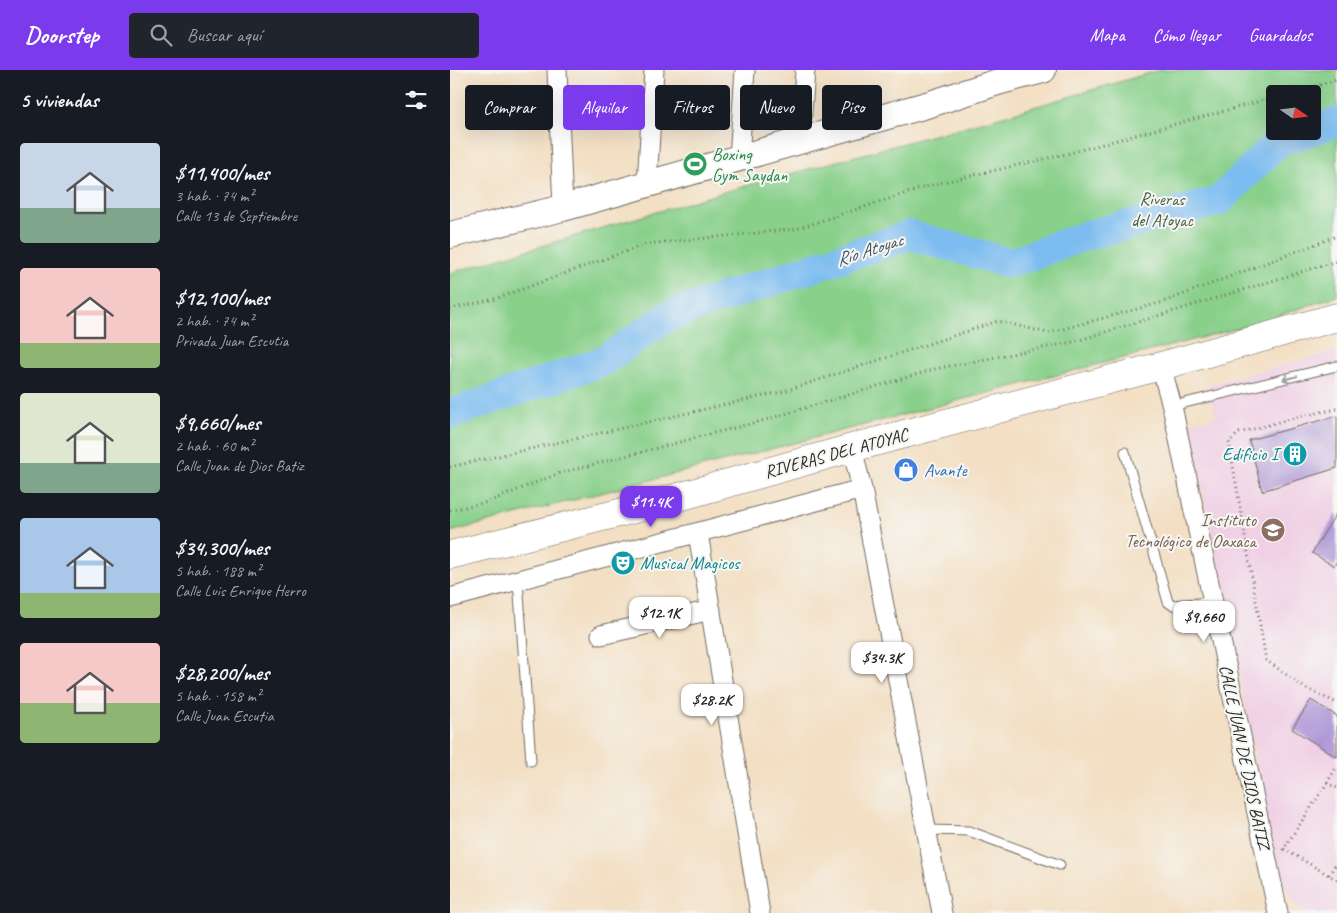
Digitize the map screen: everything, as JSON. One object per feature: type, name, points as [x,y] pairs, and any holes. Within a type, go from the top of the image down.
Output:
[{"type":"main road","name":"RIVERAS DEL ATOYAC","points":[[450,555],[647,506],[852,448],[1337,317]]},
{"type":"street","points":[[557,70],[563,208]]},
{"type":"street","points":[[647,184],[654,70]]},
{"type":"street","points":[[739,158],[745,70]]},
{"type":"street","points":[[800,140],[805,70]]},
{"type":"street","points":[[450,235],[563,208],[930,104],[1002,76],[1043,70]]},
{"type":"street","name":"CALLE JUAN DE DIOS BATIZ","points":[[1161,366],[1172,406],[1278,913]]},
{"type":"street","points":[[852,448],[862,489],[942,913]]},
{"type":"street","points":[[450,598],[862,489]]},
{"type":"street","points":[[698,533],[760,913]]},
{"type":"street","points":[[601,635],[711,610]]},
{"type":"lane","points":[[1172,406],[1337,366]]},
{"type":"lane","points":[[1125,452],[1168,602],[1172,605],[1213,602]]},
{"type":"lane","points":[[518,580],[531,761]]},
{"type":"lane","points":[[926,830],[969,831],[1060,865]]},
{"type":"path","points":[[1319,85],[1337,80]]},
{"type":"path","points":[[450,309],[498,298],[646,244],[796,229],[935,184],[1066,154],[1266,98]]},
{"type":"path","points":[[450,468],[785,391],[998,321],[1048,333],[1163,302],[1337,236]]},
{"type":"path","points":[[450,510],[488,502],[560,474],[765,420],[935,369],[1073,342],[1337,261]]},
{"type":"path","points":[[1337,409],[1239,433],[1229,442],[1266,660],[1305,688],[1337,703]]},
{"type":"path","points":[[1268,870],[1276,863],[1337,766]]},
{"type":"path","points":[[1327,783],[1337,788]]},
{"type":"path","points":[[1284,849],[1337,880]]},
{"type":"path","points":[[1330,875],[1337,862]]},
{"type":"shaded area","name":"Instituto Tecnológico de Oaxaca","points":[[1337,351],[1337,913],[1306,913],[1286,891],[1276,863],[1189,423],[1216,417],[1208,385]]},
{"type":"green space","name":"Riveras del Atoyac","points":[[1160,70],[1337,70],[1337,296],[1247,326],[450,532],[450,273],[724,192],[1003,116]]},
{"type":"building","name":"Edificio I","points":[[1337,416],[1337,468],[1262,491],[1249,440]]},
{"type":"building","points":[[1337,512],[1337,561],[1334,566],[1312,553]]},
{"type":"building","points":[[1311,700],[1337,716],[1337,757],[1292,729]]},
{"type":"waterway","name":"Río Atoyac","points":[[1321,127],[1337,122]]},
{"type":"waterway","name":"Río Atoyac","points":[[450,414],[603,361],[668,316],[910,235],[1010,263],[1085,236],[1219,201],[1282,140]]},
{"type":"place","name":"Boxing Gym Saydan","points":[[695,164]]},
{"type":"place","name":"Edificio I","points":[[1295,454]]},
{"type":"place","name":"Avante","points":[[906,470]]},
{"type":"place","name":"Instituto Tecnológico de Oaxaca","points":[[1273,530]]},
{"type":"place","name":"Musical Magicos","points":[[623,563]]}]
